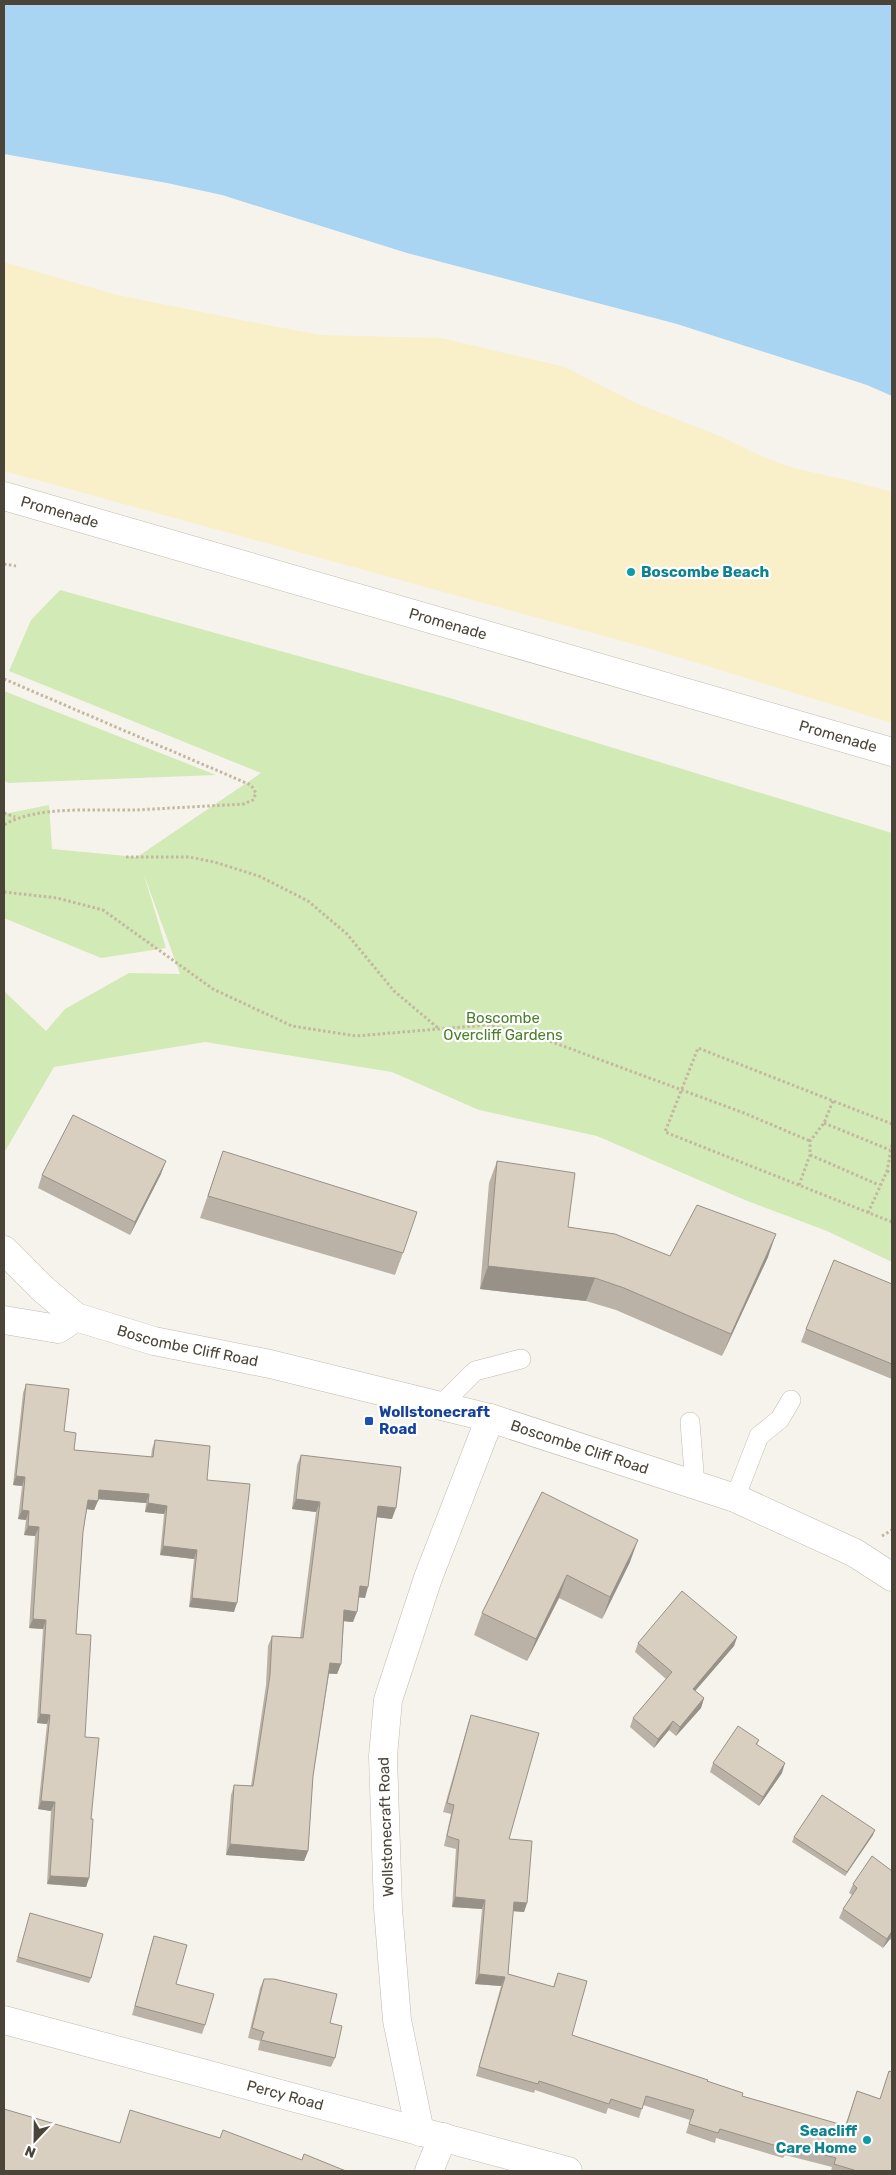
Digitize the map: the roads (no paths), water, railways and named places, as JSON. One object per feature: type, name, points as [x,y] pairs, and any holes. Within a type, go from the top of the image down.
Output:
[{"type":"street","name":"Promenade","points":[[4,496],[892,752]]},
{"type":"street","name":"Boscombe Cliff Road","points":[[4,1250],[43,1289],[76,1317],[154,1342],[270,1364],[490,1418],[735,1498],[855,1553],[892,1577]]},
{"type":"street","points":[[4,1320],[58,1329],[76,1317]]},
{"type":"street","name":"Wollstonecraft Road","points":[[431,2134],[397,2020],[388,1908],[383,1756],[388,1700],[428,1578],[490,1418]]},
{"type":"street","name":"Percy Road","points":[[4,2020],[568,2171]]},
{"type":"street","points":[[429,2171],[431,2134]]},
{"type":"lane","points":[[441,1405],[475,1371],[521,1359]]},
{"type":"lane","points":[[735,1498],[759,1436],[780,1419],[791,1400]]},
{"type":"lane","points":[[690,1422],[695,1485]]},
{"type":"water","points":[[4,4],[892,4],[892,396],[867,385],[677,324],[407,253],[222,195],[167,183],[4,154]]},
{"type":"place","name":"Boscombe Beach","points":[[631,572]]},
{"type":"place","name":"Wollstonecraft Road","points":[[369,1421]]},
{"type":"place","name":"Seacliff Care Home","points":[[867,2140]]},
{"type":"park label","name":"Boscombe Overcliff Gardens","points":[[503,1026]]}]
